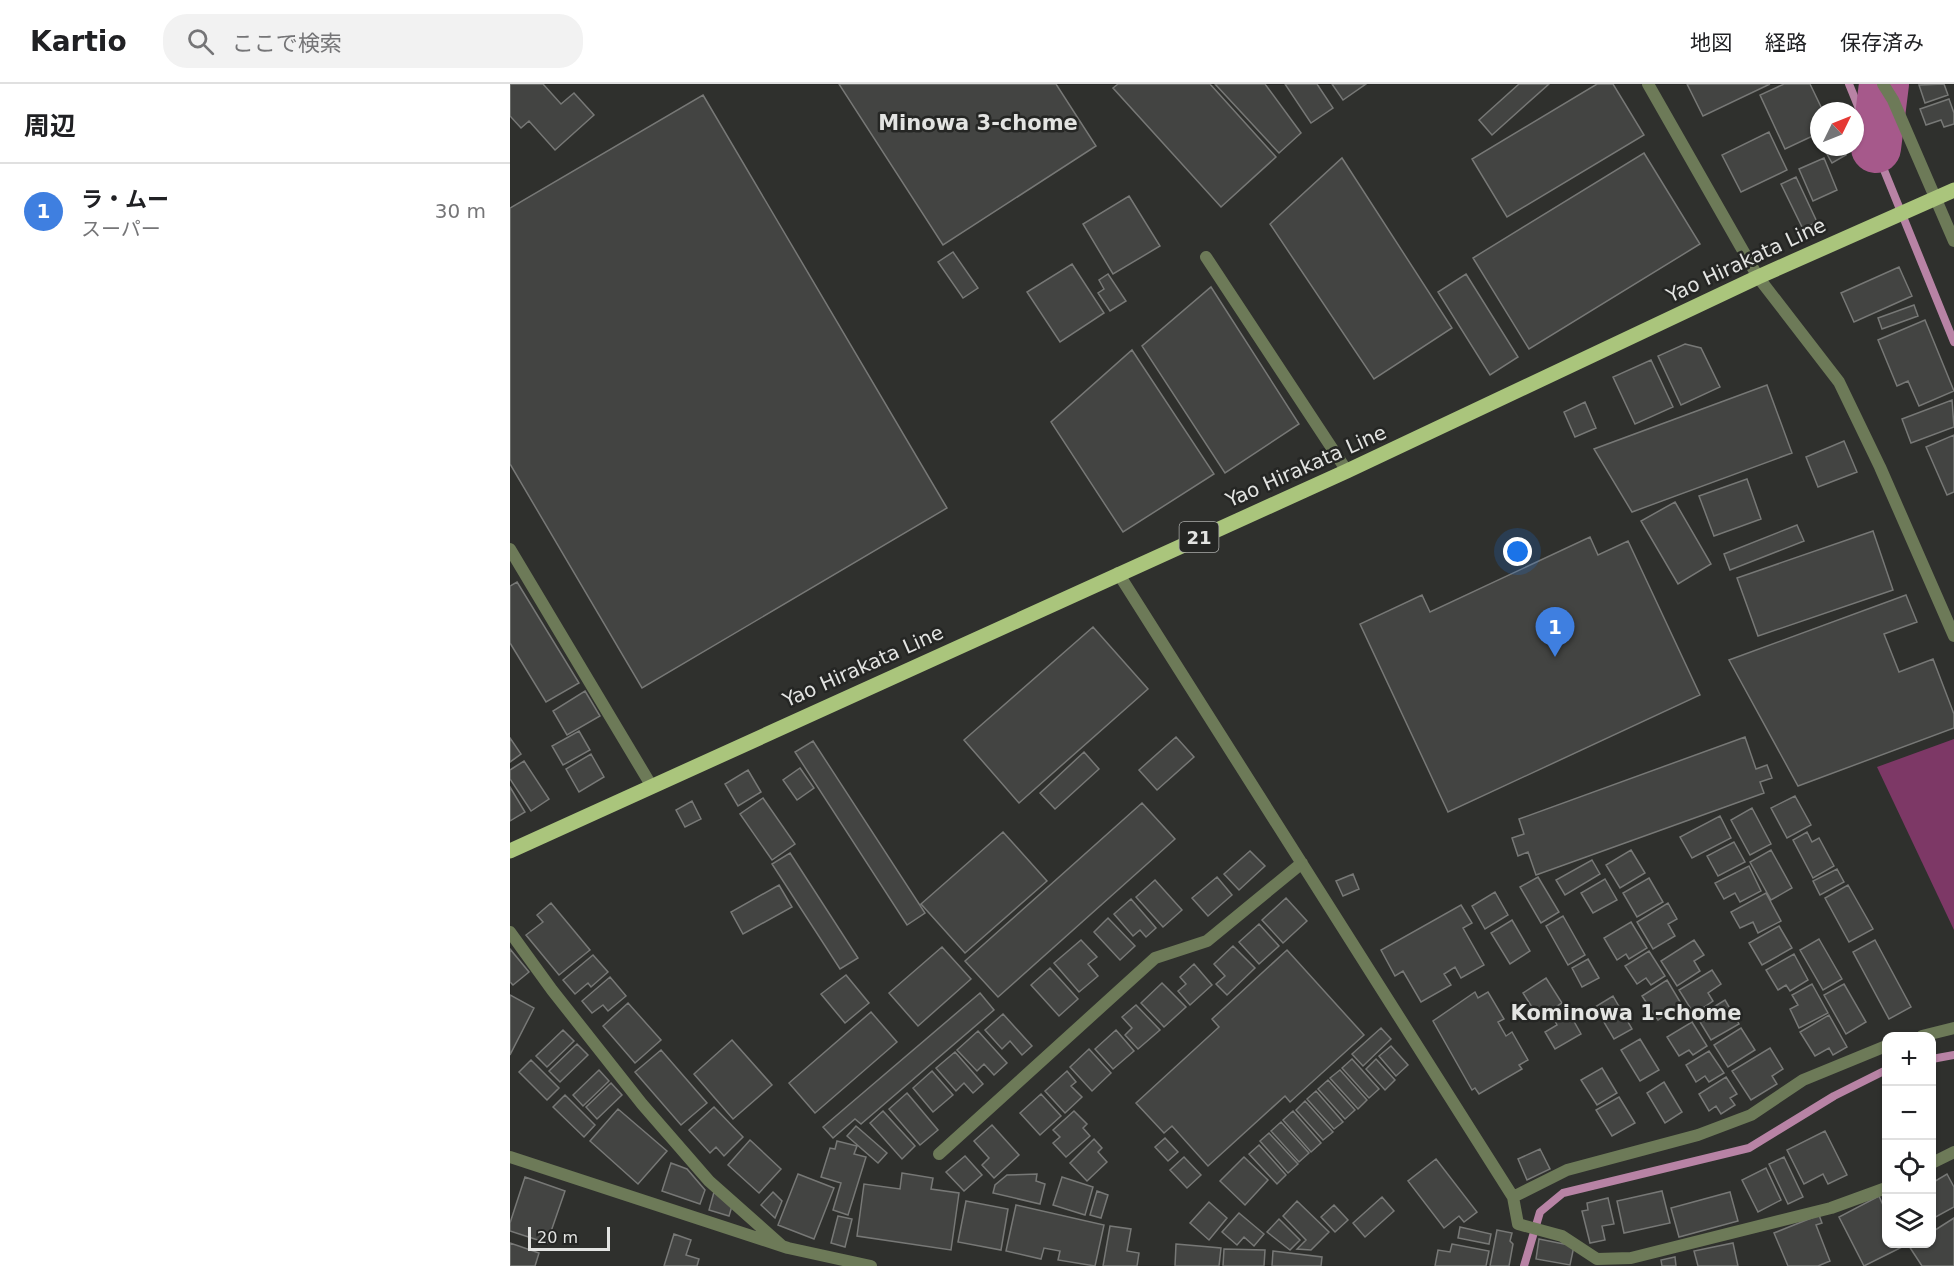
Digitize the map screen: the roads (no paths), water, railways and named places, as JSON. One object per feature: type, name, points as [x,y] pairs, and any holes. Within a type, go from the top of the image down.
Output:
[{"type":"main road","name":"Yao Hirakata Line","points":[[510,851],[651,785],[1347,471],[1758,277],[1954,190]]},
{"type":"street","points":[[1648,84],[1758,277],[1839,382],[1880,466],[1954,636]]},
{"type":"street","points":[[1883,84],[1893,100],[1929,201],[1954,241]]},
{"type":"street","points":[[1206,257],[1347,471]]},
{"type":"street","points":[[510,549],[651,785]]},
{"type":"street","points":[[1118,573],[1513,1197],[1518,1224],[1562,1236],[1597,1259],[1631,1258],[1831,1208],[1882,1190]]},
{"type":"street","points":[[939,1154],[1155,958],[1208,941],[1302,863]]},
{"type":"street","points":[[510,932],[552,990],[664,1130],[709,1181],[781,1245]]},
{"type":"street","points":[[1936,1032],[1954,1028]]},
{"type":"street","points":[[1513,1197],[1567,1170],[1698,1135],[1751,1115],[1803,1080],[1882,1048]]},
{"type":"street","points":[[1936,1161],[1954,1152]]},
{"type":"street","points":[[510,1157],[781,1245],[871,1266]]},
{"type":"waterway","points":[[1849,84],[1954,342]]},
{"type":"waterway","points":[[1876,148],[1884,84]]},
{"type":"waterway","points":[[1936,1058],[1954,1055]]},
{"type":"waterway","points":[[1524,1266],[1540,1212],[1563,1193],[1749,1148],[1834,1096],[1882,1072]]},
{"type":"place","name":"ラ・ムー","points":[[1555,657]]},
{"type":"district","name":"Minowa 3-chome","points":[[978,123]]},
{"type":"district","name":"Kominowa 1-chome","points":[[1626,1013]]}]
